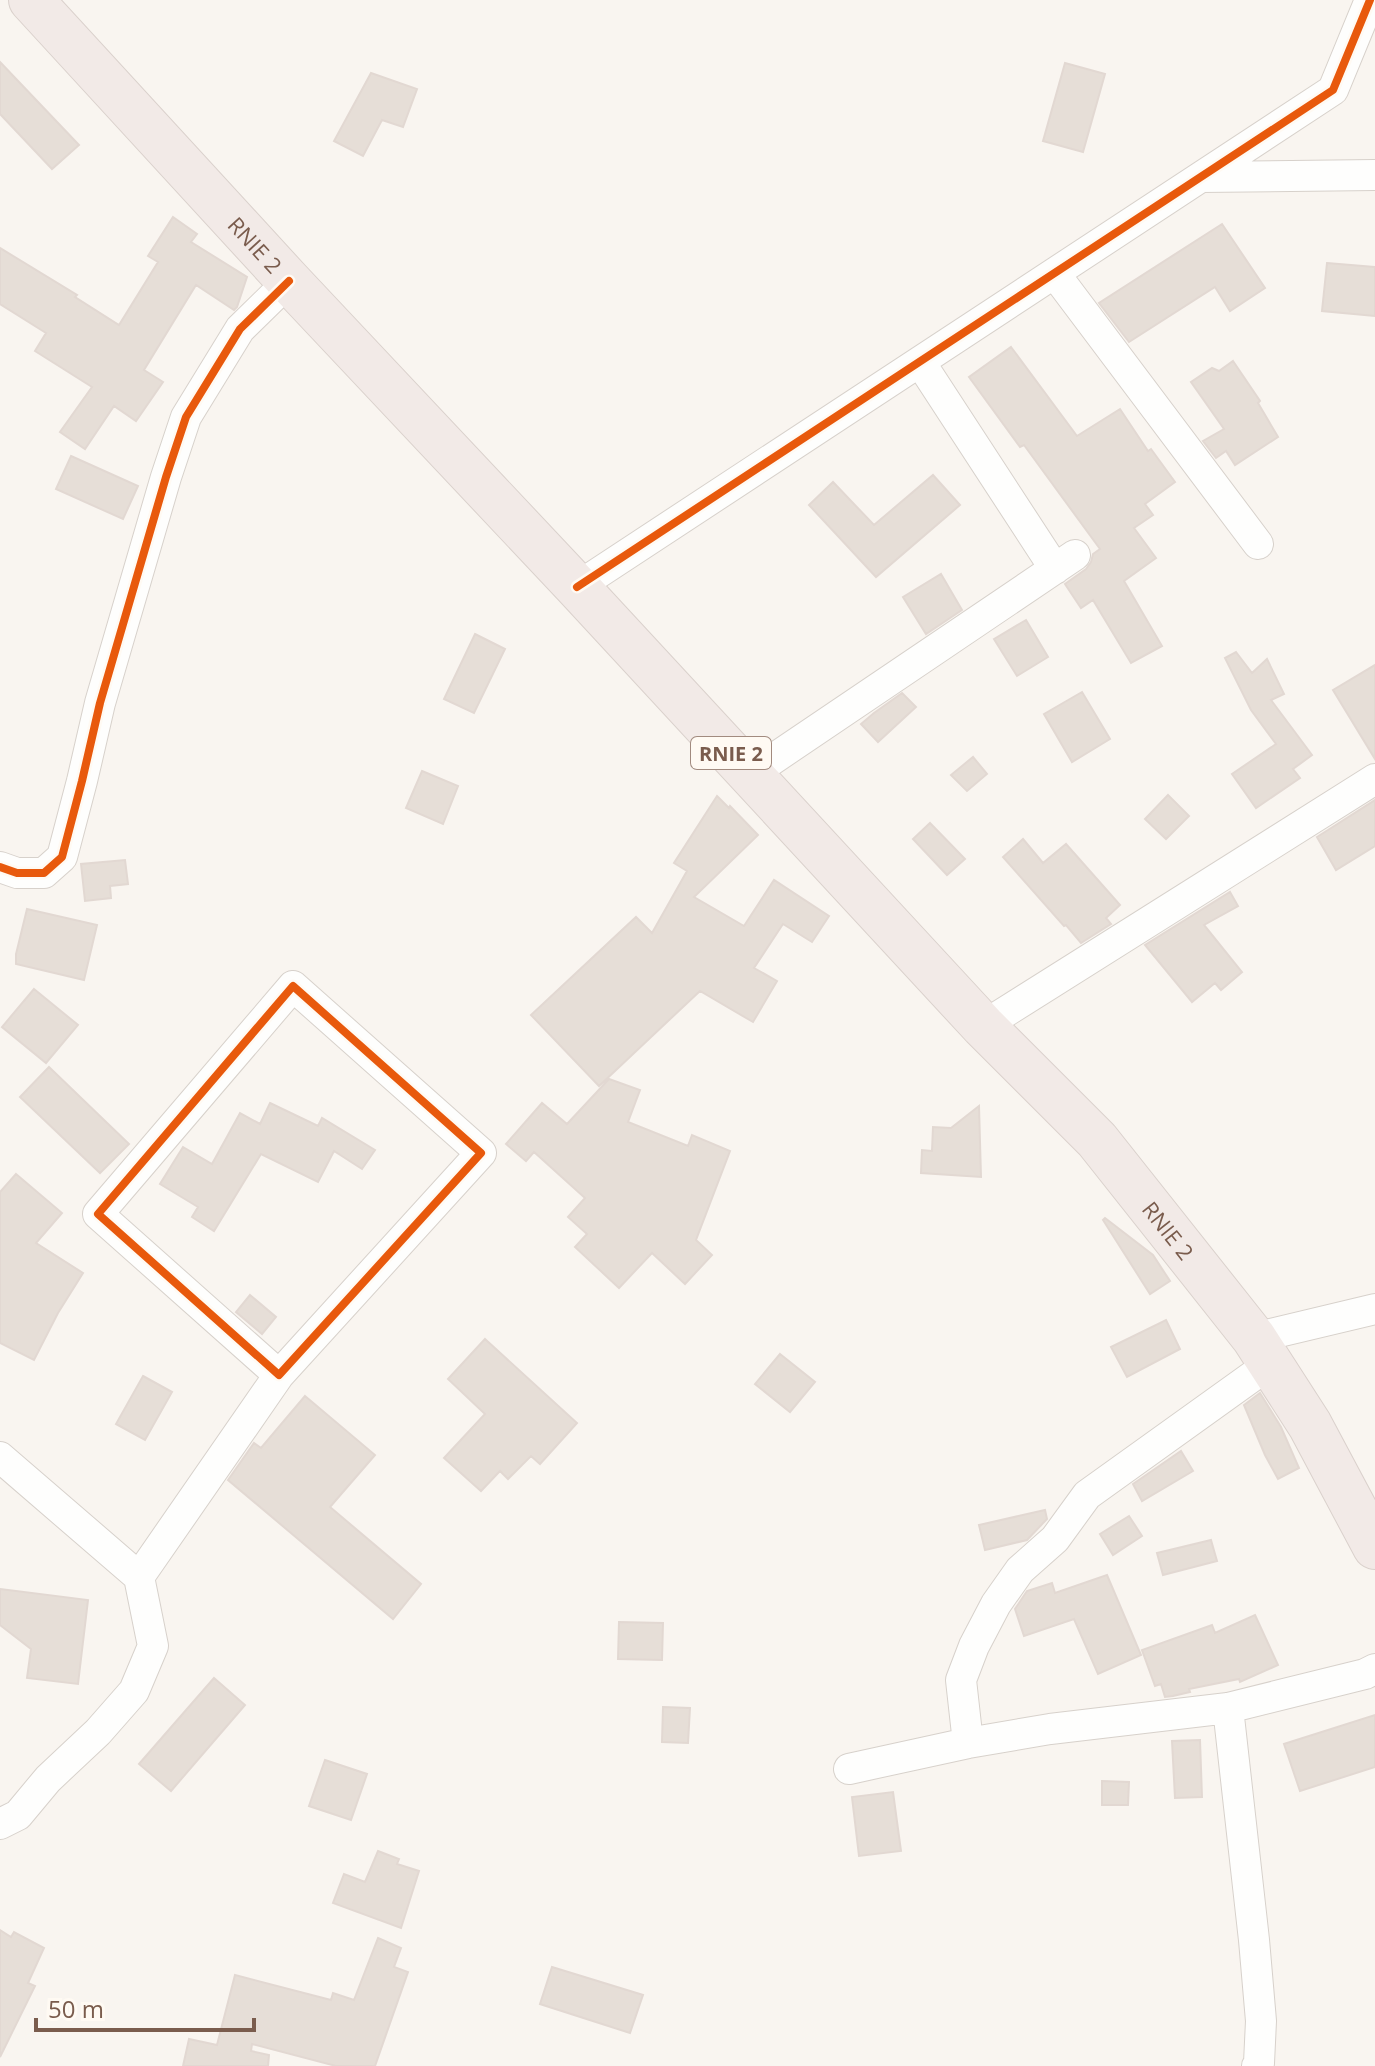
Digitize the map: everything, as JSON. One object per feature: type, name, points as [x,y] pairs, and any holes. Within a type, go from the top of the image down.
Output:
[{"type":"highway","name":"RNIE 2","points":[[32,0],[289,281],[983,1026],[1097,1140],[1263,1351],[1310,1425],[1375,1547]]},
{"type":"street","points":[[577,587],[1333,90],[1370,0]]},
{"type":"street","points":[[1201,177],[1375,175]]},
{"type":"street","points":[[1055,274],[1258,544]]},
{"type":"street","points":[[0,867],[17,873],[44,873],[62,857],[100,703],[186,417],[240,329],[289,281]]},
{"type":"street","points":[[751,774],[1065,562],[920,362]]},
{"type":"street","points":[[983,1026],[1375,779]]},
{"type":"street","points":[[139,1577],[279,1375],[481,1153],[293,986],[98,1214],[279,1375]]},
{"type":"street","points":[[968,1743],[961,1680],[974,1646],[1020,1570],[1055,1539],[1087,1495],[1184,1423],[1263,1351],[1375,1309]]},
{"type":"street","points":[[0,1457],[139,1577],[153,1646],[134,1691],[98,1732],[48,1779],[18,1815],[0,1824]]},
{"type":"street","points":[[849,1769],[1050,1729],[1228,1708],[1375,1669]]},
{"type":"street","points":[[1228,1708],[1254,1940],[1261,2021],[1259,2065]]},
{"type":"building","points":[[0,62],[79,145],[52,169],[0,114]]},
{"type":"building","points":[[1065,63],[1105,74],[1083,152],[1043,141]]},
{"type":"building","points":[[371,73],[417,89],[403,127],[382,120],[363,156],[334,141]]},
{"type":"building","points":[[173,217],[197,234],[191,242],[247,277],[237,307],[234,310],[196,285],[144,370],[163,382],[136,421],[114,406],[85,449],[60,432],[92,387],[35,351],[46,333],[0,304],[0,248],[119,325],[158,262],[148,256]]},
{"type":"building","points":[[1222,224],[1265,288],[1230,311],[1215,287],[1129,342],[1099,303]]},
{"type":"building","points":[[1327,263],[1375,267],[1375,316],[1322,311]]},
{"type":"building","points":[[1011,347],[1077,436],[1120,409],[1148,451],[1151,449],[1175,482],[1145,504],[1153,515],[1134,528],[1156,558],[1124,581],[1162,646],[1131,663],[1093,600],[1081,608],[1065,584],[1086,569],[1093,554],[1100,549],[1024,445],[1020,447],[969,377]]},
{"type":"building","points":[[1233,361],[1260,401],[1258,403],[1278,437],[1235,465],[1226,451],[1216,458],[1203,441],[1224,429],[1191,382],[1212,368],[1219,371]]},
{"type":"building","points":[[71,456],[138,486],[123,519],[56,489]]},
{"type":"building","points":[[933,475],[960,505],[876,577],[809,505],[833,482],[874,525]]},
{"type":"building","points":[[941,574],[962,610],[926,634],[903,597]]},
{"type":"building","points":[[1026,620],[1048,657],[1017,676],[994,639]]},
{"type":"building","points":[[475,634],[505,649],[474,713],[444,699]]},
{"type":"building","points":[[1236,652],[1252,673],[1267,659],[1284,694],[1271,700],[1312,755],[1293,769],[1300,778],[1256,808],[1232,774],[1276,744],[1251,710],[1225,658]]},
{"type":"building","points":[[1375,665],[1375,759],[1333,690]]},
{"type":"building","points":[[1082,692],[1110,739],[1072,762],[1044,714]]},
{"type":"building","points":[[902,693],[916,707],[878,742],[861,724]]},
{"type":"building","points":[[973,757],[987,774],[967,791],[951,775]]},
{"type":"building","points":[[422,771],[458,786],[443,824],[406,808]]},
{"type":"building","points":[[1168,795],[1189,816],[1166,839],[1145,819]]},
{"type":"building","points":[[717,796],[758,835],[694,897],[744,926],[774,880],[829,916],[812,942],[783,924],[754,968],[777,981],[753,1022],[700,991],[599,1086],[531,1015],[636,917],[652,933],[687,871],[674,863]]},
{"type":"building","points":[[1375,800],[1375,846],[1336,870],[1317,837]]},
{"type":"building","points":[[930,823],[965,859],[947,875],[913,839]]},
{"type":"building","points":[[1023,839],[1043,863],[1066,844],[1120,905],[1106,918],[1111,924],[1081,943],[1003,857]]},
{"type":"building","points":[[125,860],[128,884],[110,886],[111,898],[85,901],[81,864]]},
{"type":"building","points":[[1230,892],[1238,906],[1204,925],[1242,972],[1221,990],[1215,983],[1192,1002],[1145,945]]},
{"type":"building","points":[[27,909],[97,925],[84,980],[16,964]]},
{"type":"building","points":[[34,989],[78,1025],[46,1063],[2,1027]]},
{"type":"building","points":[[49,1067],[129,1144],[100,1173],[20,1097]]},
{"type":"building","points":[[609,1079],[640,1090],[628,1122],[688,1146],[692,1135],[730,1151],[696,1240],[712,1255],[685,1284],[652,1253],[619,1288],[575,1247],[587,1234],[568,1217],[585,1198],[534,1152],[526,1161],[506,1144],[542,1103],[567,1124]]},
{"type":"building","points":[[270,1103],[318,1126],[322,1118],[375,1150],[362,1169],[334,1151],[318,1182],[261,1154],[214,1231],[192,1217],[198,1207],[160,1184],[183,1147],[212,1164],[240,1113],[260,1124]]},
{"type":"building","points":[[979,1106],[981,1177],[921,1173],[922,1150],[932,1151],[933,1127],[951,1128]]},
{"type":"building","points":[[16,1174],[62,1213],[36,1243],[83,1273],[34,1360],[0,1343],[0,1192]]},
{"type":"building","points":[[1105,1218],[1153,1255],[1170,1281],[1150,1294],[1103,1220]]},
{"type":"building","points":[[250,1295],[276,1317],[262,1334],[236,1312]]},
{"type":"building","points":[[1166,1320],[1180,1349],[1127,1377],[1111,1347]]},
{"type":"building","points":[[485,1339],[577,1423],[540,1464],[531,1456],[508,1479],[500,1471],[481,1491],[444,1458],[485,1414],[448,1379]]},
{"type":"building","points":[[780,1354],[815,1382],[790,1412],[755,1384]]},
{"type":"building","points":[[143,1376],[172,1392],[145,1440],[116,1424]]},
{"type":"building","points":[[1260,1393],[1281,1427],[1299,1468],[1278,1479],[1244,1405]]},
{"type":"building","points":[[305,1396],[375,1455],[330,1507],[421,1584],[393,1619],[228,1480],[254,1443],[261,1448]]},
{"type":"building","points":[[1181,1451],[1193,1471],[1142,1501],[1133,1484]]},
{"type":"building","points":[[1045,1510],[1047,1519],[1027,1540],[985,1550],[979,1525]]},
{"type":"building","points":[[1129,1516],[1142,1536],[1113,1555],[1100,1534]]},
{"type":"building","points":[[1211,1540],[1217,1561],[1163,1575],[1157,1553]]},
{"type":"building","points":[[1107,1575],[1141,1655],[1098,1674],[1074,1619],[1024,1636],[1015,1609],[1027,1591],[1052,1583],[1055,1593]]},
{"type":"building","points":[[0,1589],[88,1600],[78,1684],[27,1678],[31,1649],[0,1625]]},
{"type":"building","points":[[1255,1615],[1278,1665],[1240,1682],[1239,1679],[1189,1689],[1190,1692],[1173,1696],[1165,1697],[1161,1684],[1155,1686],[1142,1650],[1212,1625],[1215,1633]]},
{"type":"building","points":[[619,1622],[663,1623],[662,1660],[618,1659]]},
{"type":"building","points":[[214,1678],[245,1705],[171,1791],[139,1764]]},
{"type":"building","points":[[663,1707],[690,1708],[688,1743],[662,1742]]},
{"type":"building","points":[[1375,1715],[1375,1767],[1300,1791],[1284,1744]]},
{"type":"building","points":[[1200,1740],[1202,1797],[1175,1798],[1172,1741]]},
{"type":"building","points":[[325,1760],[367,1774],[351,1820],[309,1806]]},
{"type":"building","points":[[1102,1781],[1129,1782],[1128,1805],[1102,1805]]},
{"type":"building","points":[[893,1792],[901,1851],[859,1856],[852,1797]]},
{"type":"building","points":[[378,1851],[399,1859],[397,1864],[419,1871],[401,1928],[333,1903],[344,1874],[365,1882]]},
{"type":"building","points":[[0,1930],[11,1937],[14,1932],[44,1948],[28,1983],[35,1986],[0,2057]]},
{"type":"building","points":[[378,1938],[401,1948],[394,1967],[408,1972],[375,2066],[336,2066],[252,2044],[251,2051],[269,2055],[268,2066],[183,2066],[189,2039],[217,2045],[235,1975],[331,2000],[333,1993],[354,2000]]},
{"type":"building","points":[[552,1967],[643,1995],[630,2033],[540,2004]]},
{"type":"cycle path","points":[[577,587],[1333,90],[1370,0]]},
{"type":"cycle path","points":[[0,867],[17,873],[44,873],[62,857],[100,703],[186,417],[240,329],[289,281]]},
{"type":"cycle path","points":[[293,986],[481,1153],[279,1375],[98,1214],[293,986]]}]
